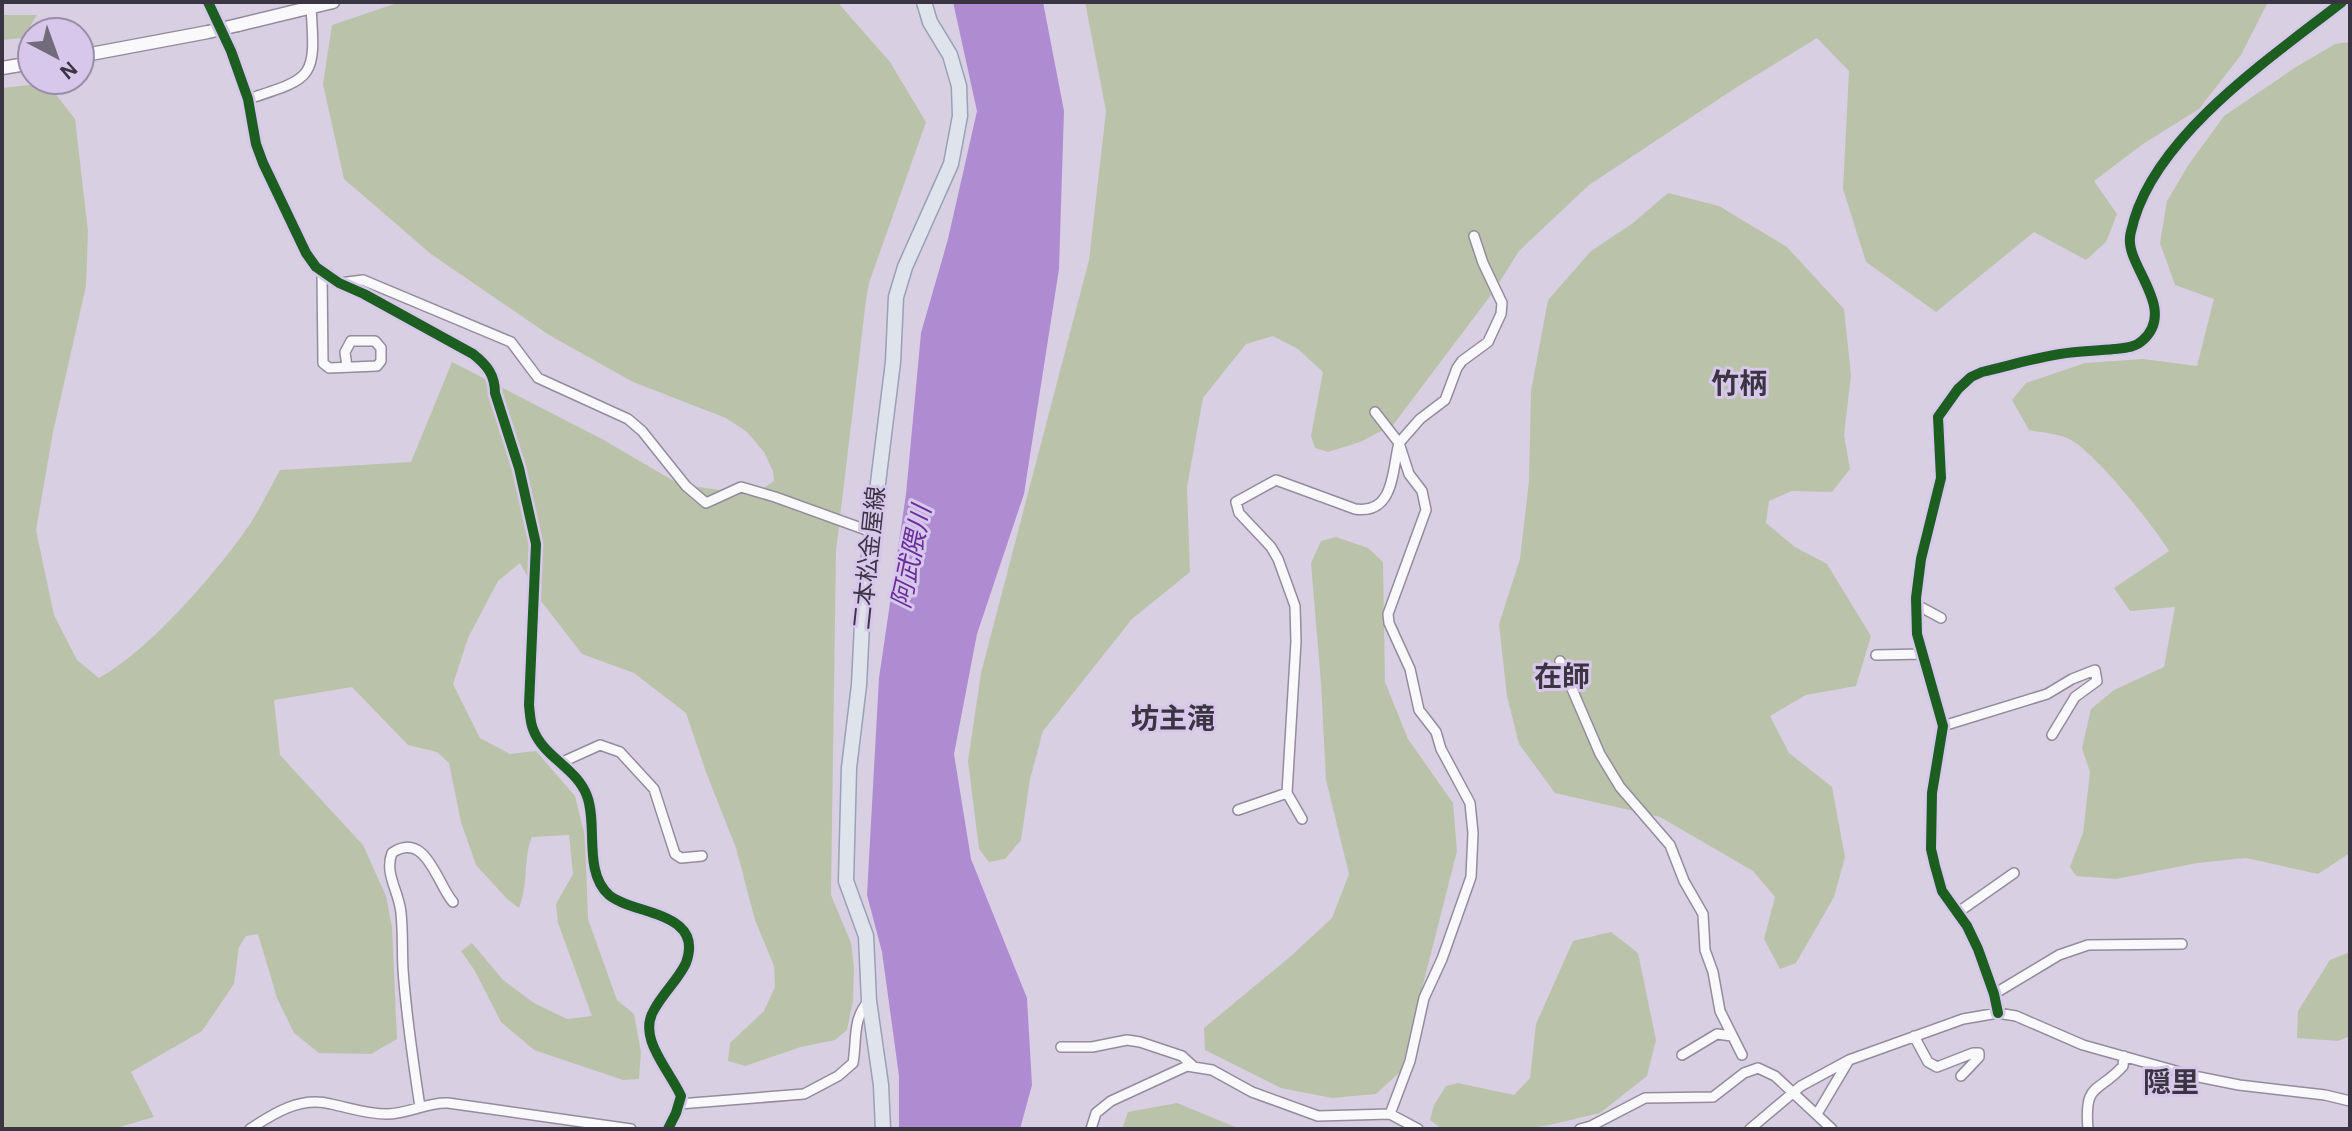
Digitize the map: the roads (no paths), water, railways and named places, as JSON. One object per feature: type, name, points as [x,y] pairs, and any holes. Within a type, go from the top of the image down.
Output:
[{"type":"main road","name":"二本松金屋線","points":[[883,1129],[881,1085],[869,1001],[866,936],[846,881],[849,768],[859,685],[863,604],[893,362],[896,297],[905,267],[951,164],[960,101],[950,55],[930,22],[924,2]]},
{"type":"street","points":[[208,2],[231,51],[248,99],[256,144],[263,163],[306,253],[322,272],[339,283],[473,354],[482,361],[495,381],[495,393],[519,468],[536,544],[529,705],[533,731],[545,749],[580,783],[587,796],[592,812],[595,871],[603,887],[617,900],[667,918],[681,928],[688,941],[690,954],[686,963],[653,1011],[647,1029],[681,1096],[668,1129]]},
{"type":"street","points":[[96,53],[208,32],[333,2]]},
{"type":"street","points":[[1998,1013],[1978,949],[1942,891],[1931,849],[1932,793],[1943,726],[1917,634],[1917,605],[1921,559],[1941,478],[1938,417],[1958,389],[1982,372],[2064,353],[2131,347],[2143,341],[2151,329],[2154,310],[2150,290],[2132,253],[2129,239],[2148,188],[2184,139],[2232,89],[2342,2]]},
{"type":"street","points":[[248,99],[304,77],[313,60],[311,8]]},
{"type":"street","points":[[1302,819],[1287,793],[1296,641],[1295,606],[1278,559],[1271,547],[1239,513],[1236,502],[1276,480],[1365,510],[1376,506],[1392,483],[1399,443],[1420,419],[1445,400],[1457,368],[1488,342],[1501,314],[1502,303],[1474,236]]},
{"type":"street","points":[[322,272],[323,363],[329,368],[347,367]]},
{"type":"street","points":[[339,283],[363,280],[511,342],[538,378],[628,419],[642,431],[686,486],[706,503],[741,487],[872,532]]},
{"type":"street","points":[[1375,412],[1399,443],[1409,474],[1422,491],[1426,510],[1391,603],[1389,623],[1410,669],[1419,710],[1436,732],[1441,749],[1470,803],[1473,833],[1471,877],[1442,959],[1424,998],[1405,1080],[1390,1114]]},
{"type":"street","points":[[1917,605],[1941,618]]},
{"type":"street","points":[[1876,655],[1922,654]]},
{"type":"street","points":[[1560,661],[1600,754],[1620,787],[1670,845],[1684,881],[1703,914],[1705,950],[1713,972],[1720,1011],[1742,1055]]},
{"type":"street","points":[[1943,726],[2047,694],[2095,670],[2097,681],[2075,697],[2052,735]]},
{"type":"street","points":[[560,763],[600,745],[620,752],[646,778],[659,797],[670,846],[675,854],[681,858],[702,856]]},
{"type":"street","points":[[1238,810],[1287,793]]},
{"type":"street","points":[[420,1107],[403,968],[401,910],[389,872],[392,853],[409,847],[424,854],[453,902]]},
{"type":"street","points":[[1935,866],[1946,864]]},
{"type":"street","points":[[1957,913],[2014,873]]},
{"type":"street","points":[[1994,994],[2059,955],[2088,945],[2182,944]]},
{"type":"street","points":[[679,1104],[804,1094],[828,1081],[849,1069],[853,1063],[857,1020],[869,1001]]},
{"type":"street","points":[[1750,1129],[1792,1092],[1849,1060],[1963,1019],[1998,1013],[2016,1016],[2083,1045],[2194,1076],[2350,1101]]},
{"type":"street","points":[[1682,1055],[1717,1034],[1732,1036]]},
{"type":"street","points":[[1914,1036],[1928,1062],[1937,1067],[1979,1053],[1979,1057],[1961,1076]]},
{"type":"street","points":[[1061,1047],[1092,1047],[1127,1040],[1182,1056],[1194,1067]]},
{"type":"street","points":[[2088,1129],[2089,1100],[2101,1083],[2123,1066],[2124,1056]]},
{"type":"street","points":[[1817,1114],[1849,1060]]},
{"type":"street","points":[[1091,1129],[1096,1113],[1111,1101],[1187,1066],[1212,1070],[1252,1092],[1318,1116],[1390,1114],[1418,1129]]},
{"type":"street","points":[[1580,1129],[1591,1128],[1645,1098],[1713,1097],[1744,1073],[1758,1068],[1768,1070],[1832,1129]]},
{"type":"street","points":[[250,1129],[280,1111],[311,1101],[382,1114],[448,1103],[631,1129]]},
{"type":"water","name":"阿武隈川","points":[[953,2],[1043,2],[1064,111],[1059,269],[1024,494],[977,634],[954,754],[971,859],[1027,998],[1032,1085],[1020,1129],[899,1129],[899,1076],[882,952],[867,895],[879,678],[906,494],[921,333],[948,239],[977,111]]},
{"type":"district","name":"竹柄","points":[[1739,385]]},
{"type":"district","name":"在師","points":[[1562,678]]},
{"type":"district","name":"坊主滝","points":[[1173,720]]},
{"type":"district","name":"隠里","points":[[2171,1084]]}]
